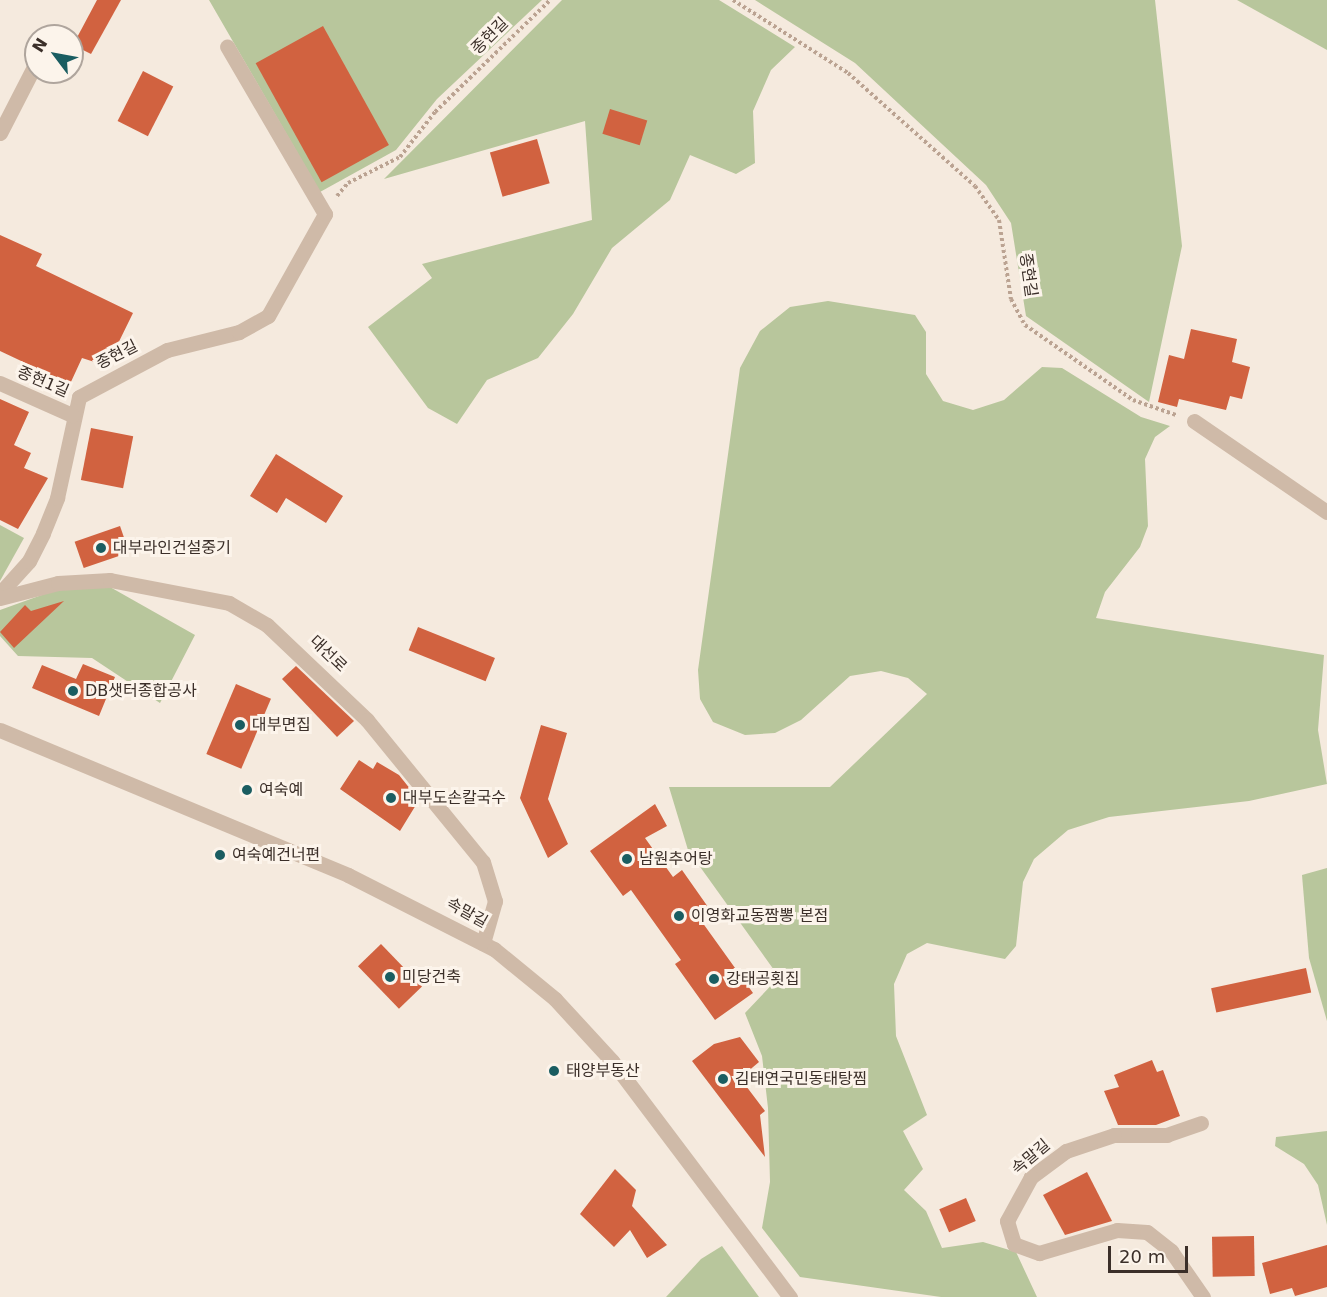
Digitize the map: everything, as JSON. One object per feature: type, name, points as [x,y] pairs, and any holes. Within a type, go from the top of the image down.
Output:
[{"type":"street","points":[[227,46],[325,214]]},
{"type":"street","points":[[0,133],[25,84]]},
{"type":"street","name":"종현길","points":[[0,593],[29,561],[43,533],[57,498],[72,414],[90,389],[167,350],[239,332],[267,316],[325,214]]},
{"type":"street","name":"종현1길","points":[[0,383],[72,414]]},
{"type":"street","points":[[1194,421],[1327,512]]},
{"type":"street","name":"대선로","points":[[0,598],[58,583],[110,580],[230,603],[267,625],[368,720],[483,862],[495,901],[483,943]]},
{"type":"street","name":"속말길","points":[[0,730],[348,874],[483,943],[555,999],[612,1061],[790,1297]]},
{"type":"street","name":"속말길","points":[[1201,1123],[1167,1135],[1114,1135],[1066,1151],[1031,1177],[1007,1221],[1014,1244],[1039,1253],[1117,1230],[1147,1232],[1171,1251],[1203,1297]]},
{"type":"path","name":"종현길","points":[[325,214],[348,183],[400,157],[435,112],[550,0]]},
{"type":"path","name":"종현길","points":[[733,0],[848,73],[975,186],[999,220],[1011,299],[1025,325],[1133,400],[1194,421]]},
{"type":"green space","points":[[209,0],[542,0],[437,99],[396,150],[320,192]]},
{"type":"green space","points":[[562,0],[719,0],[795,47],[771,70],[753,111],[755,163],[736,174],[690,155],[670,200],[612,248],[573,314],[538,358],[487,380],[457,424],[428,408],[368,327],[432,278],[422,264],[592,220],[585,121],[384,179]]},
{"type":"green space","points":[[755,0],[1155,0],[1182,246],[1149,402],[1026,316],[1011,223],[986,185],[855,63]]},
{"type":"green space","points":[[1237,0],[1327,0],[1327,50]]},
{"type":"green space","points":[[828,301],[915,315],[926,332],[926,374],[943,401],[973,410],[1004,400],[1042,367],[1062,368],[1141,417],[1170,426],[1155,437],[1145,459],[1148,526],[1140,547],[1105,592],[1096,618],[1324,655],[1318,730],[1327,784],[1249,801],[1109,817],[1068,830],[1034,859],[1023,882],[1016,946],[1005,959],[927,943],[907,954],[894,984],[896,1036],[927,1115],[903,1131],[923,1169],[904,1190],[926,1211],[942,1248],[983,1242],[1016,1252],[1037,1297],[941,1297],[800,1277],[762,1228],[770,1182],[768,1108],[762,1056],[745,1013],[779,977],[688,850],[669,787],[830,787],[927,694],[908,678],[881,671],[850,676],[801,720],[775,733],[745,735],[713,722],[700,699],[698,670],[740,368],[760,331],[790,307]]},
{"type":"green space","points":[[0,525],[24,538],[0,581]]},
{"type":"green space","points":[[64,587],[110,587],[195,635],[160,703],[92,658],[18,656],[0,636],[0,610]]},
{"type":"green space","points":[[1327,868],[1327,1021],[1309,958],[1302,875]]},
{"type":"green space","points":[[1327,1131],[1327,1225],[1318,1185],[1304,1164],[1275,1146],[1276,1137]]},
{"type":"green space","points":[[722,1246],[759,1297],[666,1297],[701,1259]]},
{"type":"building","points":[[97,0],[121,0],[91,54],[84,50],[84,24]]},
{"type":"building","points":[[323,26],[389,145],[322,182],[256,63]]},
{"type":"building","points":[[143,71],[173,86],[148,136],[118,121]]},
{"type":"building","points":[[610,109],[647,120],[640,145],[602,134]]},
{"type":"building","points":[[537,139],[550,183],[503,197],[490,153]]},
{"type":"building","points":[[0,235],[42,254],[36,266],[133,313],[107,366],[82,358],[70,384],[0,351]]},
{"type":"building","points":[[1191,329],[1237,339],[1232,362],[1250,367],[1242,399],[1230,396],[1226,410],[1179,399],[1177,407],[1158,402],[1169,355],[1184,359]]},
{"type":"building","points":[[0,399],[29,412],[14,445],[31,453],[24,468],[48,478],[18,529],[0,520]]},
{"type":"building","points":[[91,428],[133,436],[123,488],[81,480]]},
{"type":"building","points":[[276,454],[343,496],[326,523],[286,498],[277,513],[250,496]]},
{"type":"building","points":[[120,526],[129,552],[84,568],[75,542]]},
{"type":"building","points":[[64,601],[14,648],[0,632],[25,605],[31,611]]},
{"type":"building","points":[[418,627],[495,658],[486,681],[409,650]]},
{"type":"building","points":[[83,664],[115,677],[99,716],[32,688],[42,665],[76,679]]},
{"type":"building","points":[[296,666],[354,721],[337,737],[282,679]]},
{"type":"building","points":[[236,684],[271,699],[241,769],[206,754]]},
{"type":"building","points":[[541,725],[567,733],[548,799],[568,844],[548,858],[520,798]]},
{"type":"building","points":[[359,760],[373,769],[377,762],[399,775],[419,800],[400,831],[340,789]]},
{"type":"building","points":[[655,804],[667,826],[645,838],[673,877],[682,870],[708,907],[697,915],[753,993],[715,1020],[675,964],[681,960],[631,890],[623,896],[590,851]]},
{"type":"building","points":[[381,944],[422,986],[399,1009],[358,966]]},
{"type":"building","points":[[1306,968],[1311,992],[1216,1013],[1211,988]]},
{"type":"building","points":[[740,1037],[759,1062],[740,1078],[765,1111],[760,1115],[765,1157],[692,1061],[714,1044]]},
{"type":"building","points":[[1152,1060],[1157,1072],[1163,1070],[1180,1116],[1156,1125],[1118,1125],[1104,1091],[1119,1087],[1114,1075]]},
{"type":"building","points":[[615,1169],[636,1190],[632,1206],[667,1245],[647,1258],[630,1230],[614,1247],[580,1214]]},
{"type":"building","points":[[1087,1172],[1112,1221],[1065,1235],[1043,1195]]},
{"type":"building","points":[[966,1198],[976,1221],[949,1232],[939,1209]]},
{"type":"building","points":[[1254,1236],[1255,1276],[1213,1277],[1212,1237]]},
{"type":"building","points":[[1327,1245],[1327,1287],[1295,1296],[1292,1288],[1270,1294],[1262,1263]]},
{"type":"place","name":"대부라인건설중기","points":[[101,548]]},
{"type":"place","name":"DB샛터종합공사","points":[[73,691]]},
{"type":"place","name":"대부면집","points":[[240,725]]},
{"type":"place","name":"여숙예","points":[[247,790]]},
{"type":"place","name":"대부도손칼국수","points":[[391,798]]},
{"type":"place","name":"여숙예건너편","points":[[220,855]]},
{"type":"place","name":"남원추어탕","points":[[627,859]]},
{"type":"place","name":"이영화교동짬뽕 본점","points":[[679,916]]},
{"type":"place","name":"미당건축","points":[[390,977]]},
{"type":"place","name":"강태공횟집","points":[[714,979]]},
{"type":"place","name":"태양부동산","points":[[554,1071]]},
{"type":"place","name":"김태연국민동태탕찜","points":[[723,1079]]}]
